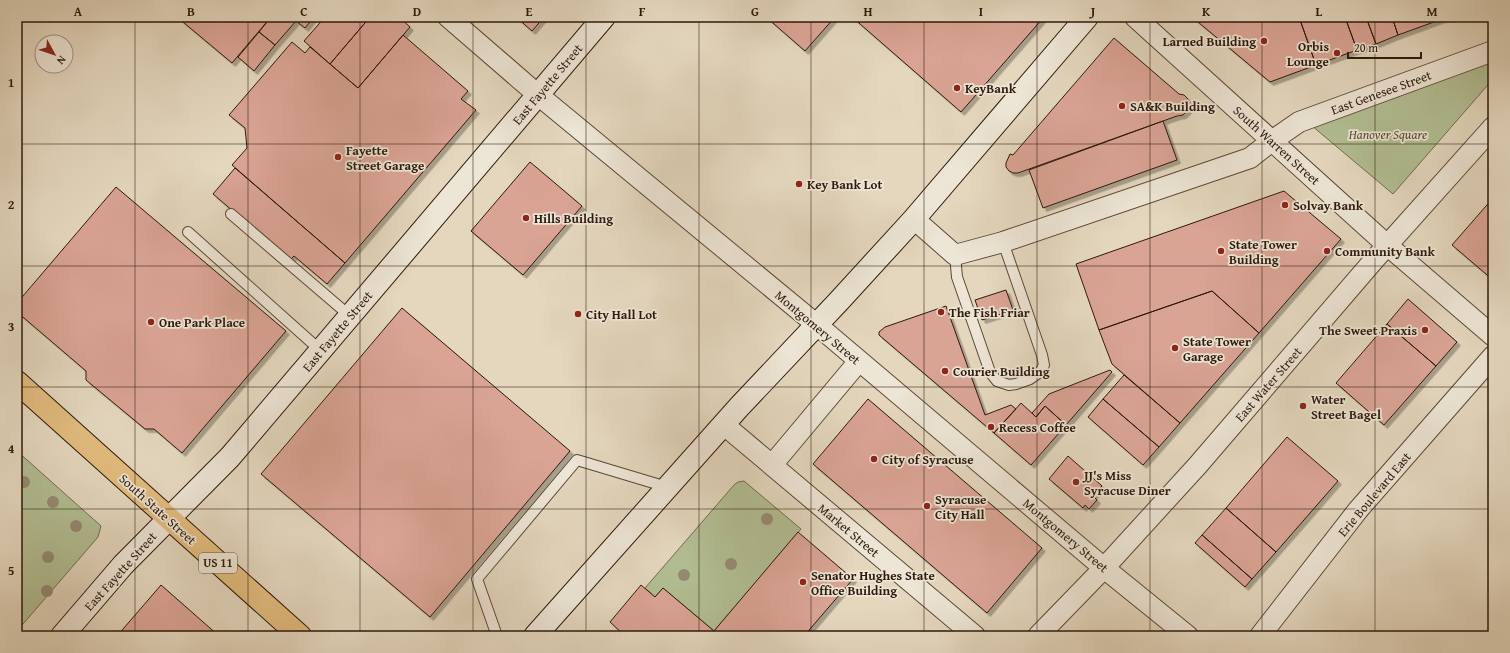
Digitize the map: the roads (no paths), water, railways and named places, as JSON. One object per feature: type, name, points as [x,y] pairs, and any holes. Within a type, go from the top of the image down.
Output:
[{"type":"main road","name":"South State Street","points":[[17,382],[300,636]]},
{"type":"street","name":"Montgomery Street","points":[[448,17],[538,94],[817,325],[1104,568],[1188,636]]},
{"type":"street","name":"East Fayette Street","points":[[62,636],[123,565],[230,457],[604,17]]},
{"type":"street","points":[[535,636],[723,424],[817,325],[914,219],[1087,17]]},
{"type":"street","name":"South Warren Street","points":[[1135,17],[1388,245],[1493,336]]},
{"type":"street","name":"East Genesee Street","points":[[1003,242],[1250,158],[1299,122],[1493,51]]},
{"type":"street","name":"East Water Street","points":[[1038,636],[1104,568],[1198,465],[1388,245],[1493,127]]},
{"type":"street","points":[[914,219],[955,256],[1003,242]]},
{"type":"street","name":"Erie Boulevard East","points":[[1260,636],[1358,510],[1493,356]]},
{"type":"street","points":[[772,465],[859,361]]},
{"type":"street","name":"Market Street","points":[[723,424],[975,636]]},
{"type":"lane","points":[[231,214],[350,316]]},
{"type":"lane","points":[[188,232],[320,350]]},
{"type":"lane","points":[[955,256],[957,277],[990,372],[997,381],[1009,385],[1016,384],[1030,379],[1040,372],[1044,365],[1042,355],[1003,242]]},
{"type":"lane","points":[[497,636],[477,579],[577,460],[667,487]]},
{"type":"place","name":"Larned Building","points":[[1264,41]]},
{"type":"place","name":"Orbis Lounge","points":[[1337,53]]},
{"type":"place","name":"KeyBank","points":[[957,88]]},
{"type":"place","name":"SA&K Building","points":[[1122,106]]},
{"type":"place","name":"Fayette Street Garage","points":[[338,157]]},
{"type":"place","name":"Key Bank Lot","points":[[799,184]]},
{"type":"place","name":"Solvay Bank","points":[[1285,205]]},
{"type":"place","name":"Hills Building","points":[[526,218]]},
{"type":"place","name":"State Tower Building","points":[[1221,251]]},
{"type":"place","name":"Community Bank","points":[[1327,251]]},
{"type":"place","name":"The Fish Friar","points":[[941,312]]},
{"type":"place","name":"City Hall Lot","points":[[578,314]]},
{"type":"place","name":"One Park Place","points":[[151,322]]},
{"type":"place","name":"The Sweet Praxis","points":[[1425,330]]},
{"type":"place","name":"State Tower Garage","points":[[1175,348]]},
{"type":"place","name":"Courier Building","points":[[945,371]]},
{"type":"place","name":"Water Street Bagel","points":[[1303,406]]},
{"type":"place","name":"Recess Coffee","points":[[991,427]]},
{"type":"place","name":"City of Syracuse","points":[[874,459]]},
{"type":"place","name":"JJ's Miss Syracuse Diner","points":[[1076,482]]},
{"type":"place","name":"Syracuse City Hall","points":[[927,506]]},
{"type":"place","name":"Senator Hughes State Office Building","points":[[803,582]]},
{"type":"park label","name":"Hanover Square","points":[[1388,134]]}]
